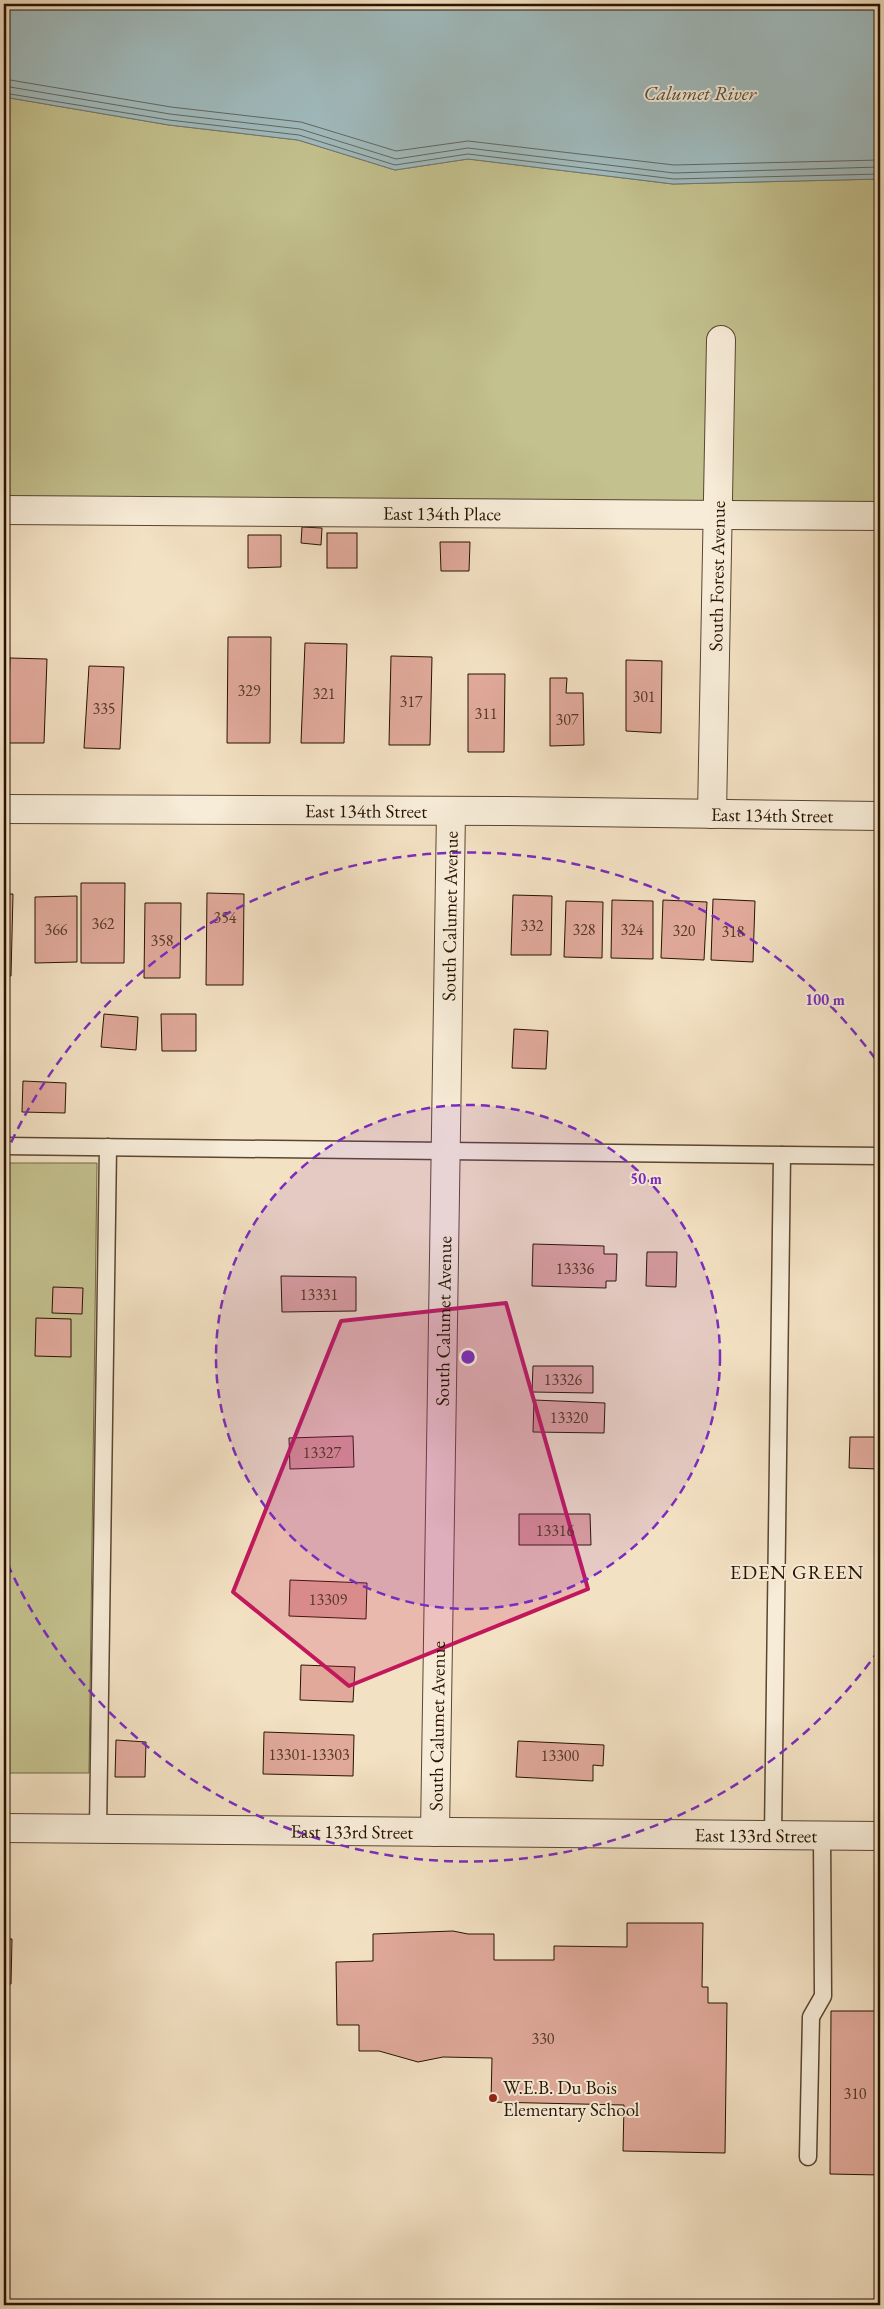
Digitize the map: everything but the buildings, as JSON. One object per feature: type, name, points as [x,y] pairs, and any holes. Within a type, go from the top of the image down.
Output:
[{"type":"street","name":"South Forest Avenue","points":[[712,814],[721,340]]},
{"type":"street","name":"East 134th Place","points":[[4,510],[880,516]]},
{"type":"street","name":"East 134th Street","points":[[4,809],[450,811],[880,816]]},
{"type":"street","name":"South Calumet Avenue","points":[[435,1832],[450,811]]},
{"type":"street","name":"East 133rd Street","points":[[4,1828],[880,1836]]},
{"type":"lane","points":[[4,1146],[880,1156]]},
{"type":"lane","points":[[98,1829],[108,1147]]},
{"type":"lane","points":[[773,1835],[782,1155]]},
{"type":"lane","points":[[808,2157],[811,2017],[823,1996],[822,1835]]},
{"type":"highlighted area","points":[[506,1303],[588,1589],[349,1686],[233,1592],[341,1321]]},
{"type":"shaded area","points":[[4,97],[169,125],[298,140],[395,170],[468,159],[673,184],[880,179],[880,507],[4,502]]},
{"type":"shaded area","points":[[4,1163],[97,1163],[89,1773],[4,1773]]},
{"type":"water","name":"Calumet River","points":[[4,4],[880,4],[880,179],[673,184],[468,159],[395,170],[298,140],[169,125],[4,97]]},
{"type":"place","name":"W.E.B. Du Bois Elementary School","points":[[493,2098]]},
{"type":"district","name":"EDEN GREEN","points":[[797,1572]]}]
